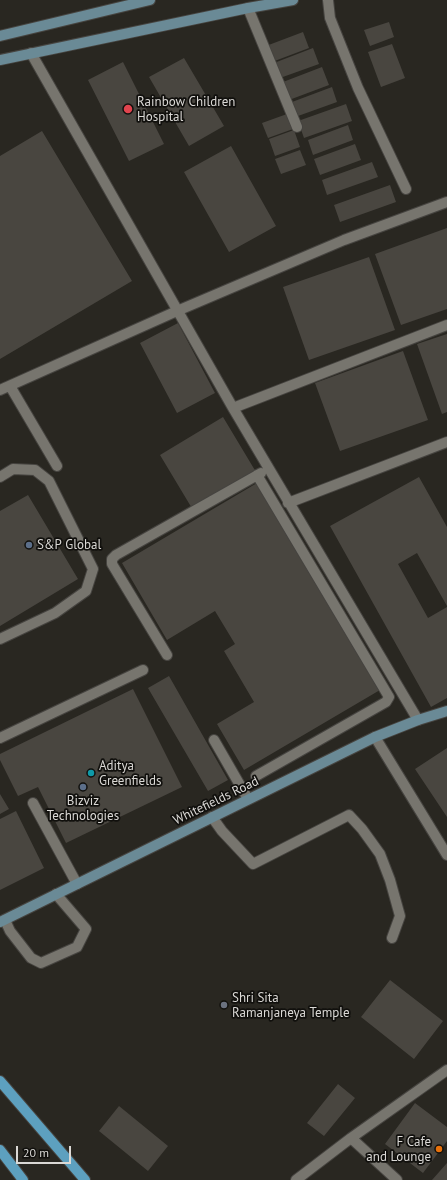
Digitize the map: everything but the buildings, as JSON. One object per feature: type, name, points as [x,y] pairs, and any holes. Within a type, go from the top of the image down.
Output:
[{"type":"main road","points":[[0,1081],[85,1180]]},
{"type":"main road","points":[[0,1150],[23,1180]]},
{"type":"street","points":[[0,36],[150,0]]},
{"type":"street","points":[[0,60],[293,0]]},
{"type":"street","points":[[328,0],[330,18],[358,88],[406,189]]},
{"type":"street","points":[[248,8],[297,127]]},
{"type":"street","points":[[31,53],[268,469],[418,720]]},
{"type":"street","points":[[0,390],[177,310],[344,240],[447,202]]},
{"type":"street","points":[[233,408],[447,325]]},
{"type":"street","points":[[10,386],[57,466]]},
{"type":"street","points":[[288,503],[447,442]]},
{"type":"street","points":[[0,477],[13,469],[35,470],[49,481],[93,569],[86,591],[55,613],[0,639]]},
{"type":"street","points":[[167,655],[112,564],[112,559],[116,555],[268,469]]},
{"type":"street","points":[[256,475],[389,697],[386,702],[256,776]]},
{"type":"street","points":[[0,738],[143,670]]},
{"type":"street","name":"Whitefields Road","points":[[2,921],[375,737],[418,720],[447,711]]},
{"type":"street","points":[[375,737],[447,855]]},
{"type":"street","points":[[214,740],[248,799]]},
{"type":"street","points":[[33,803],[77,884]]},
{"type":"street","points":[[212,817],[222,831],[253,864],[349,815],[362,829],[380,854],[390,880],[400,916],[392,938]]},
{"type":"street","points":[[2,921],[31,958],[41,962],[77,947],[86,929],[56,894]]},
{"type":"street","points":[[296,1180],[351,1138],[447,1070]]},
{"type":"street","points":[[351,1138],[397,1180]]},
{"type":"place","name":"Rainbow Children Hospital","points":[[128,109]]},
{"type":"place","name":"S&P Global","points":[[29,545]]},
{"type":"place","name":"Aditya Greenfields","points":[[91,773]]},
{"type":"place","name":"Bizviz Technologies","points":[[83,787]]},
{"type":"place","name":"Shri Sita Ramanjaneya Temple","points":[[224,1005]]},
{"type":"place","name":"F Cafe and Lounge","points":[[439,1149]]}]
